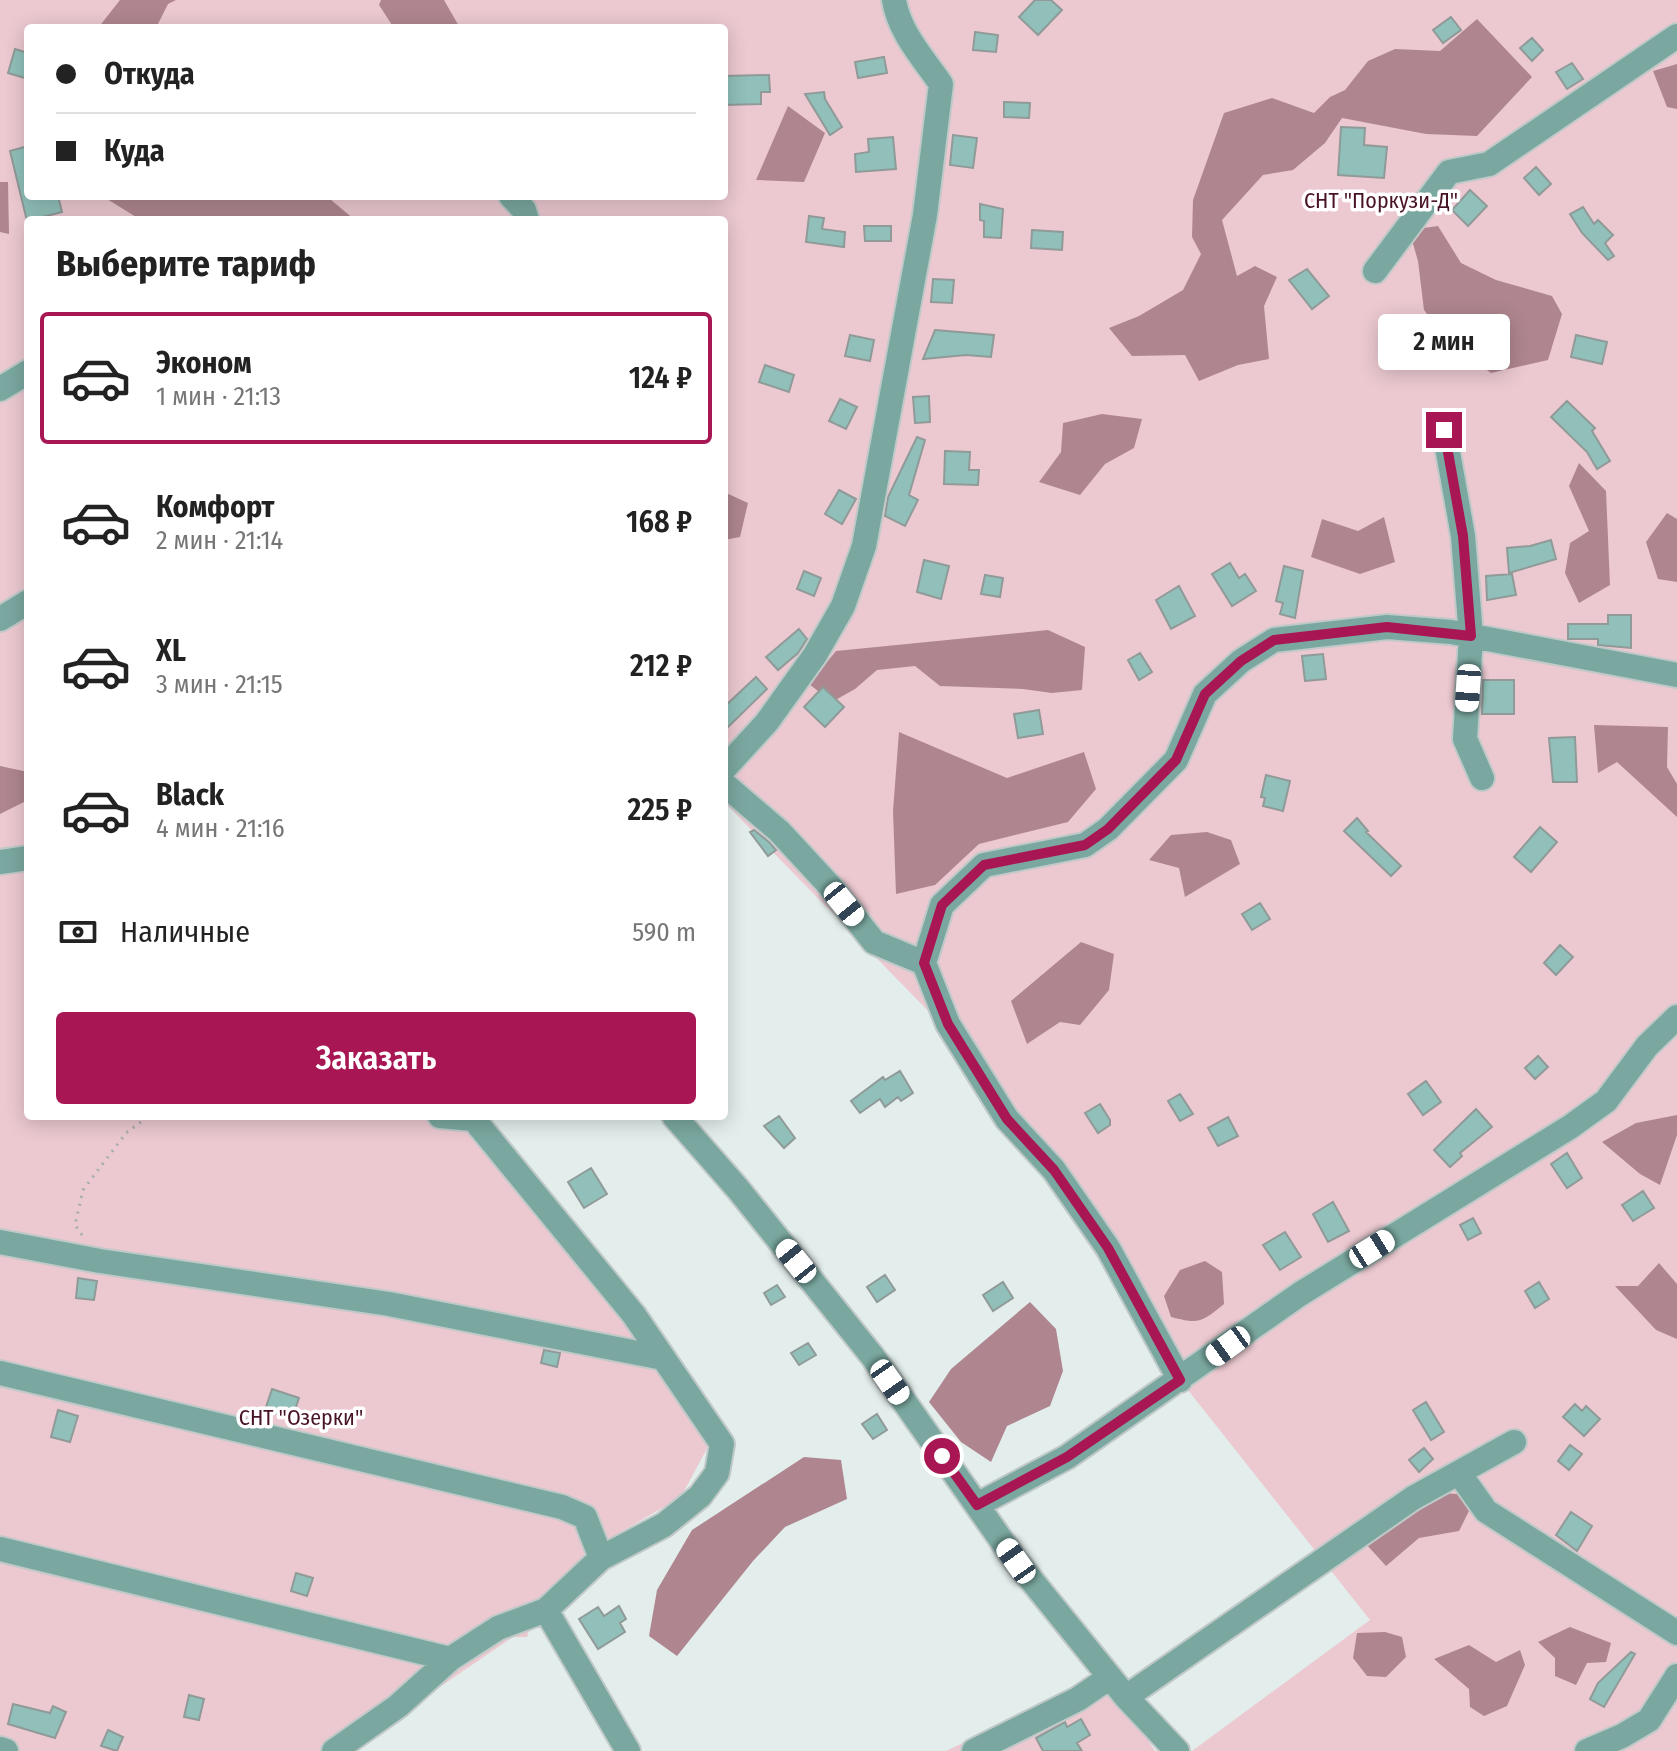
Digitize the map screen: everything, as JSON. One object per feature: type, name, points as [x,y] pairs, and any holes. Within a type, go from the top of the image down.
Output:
[{"type":"street","points":[[728,765],[767,722],[815,655],[843,606],[864,546],[925,215],[941,84],[906,33],[894,0]]},
{"type":"street","points":[[1375,271],[1449,172],[1489,164],[1677,36]]},
{"type":"street","points":[[0,389],[24,374]]},
{"type":"street","points":[[1444,430],[1463,536],[1471,636],[1465,739],[1482,778]]},
{"type":"street","points":[[0,619],[24,604]]},
{"type":"street","points":[[1180,1380],[1108,1248],[1054,1170],[1007,1119],[948,1024],[924,963],[942,905],[984,865],[1085,845],[1108,829],[1176,760],[1205,694],[1241,661],[1274,640],[1387,627],[1471,636],[1677,675]]},
{"type":"street","points":[[728,787],[779,831],[829,885],[874,942],[924,963]]},
{"type":"street","points":[[0,862],[24,859]]},
{"type":"street","points":[[977,1505],[1067,1457],[1300,1294],[1570,1127],[1606,1101],[1647,1046],[1677,1017]]},
{"type":"street","points":[[334,1751],[398,1706],[450,1659],[498,1628],[546,1610],[601,1558],[664,1525],[700,1496],[717,1473],[722,1444],[634,1315],[474,1120]]},
{"type":"street","points":[[678,1120],[738,1189],[873,1357],[1016,1561],[1126,1697],[1177,1751]]},
{"type":"street","points":[[0,1242],[100,1261],[389,1304],[663,1358]]},
{"type":"street","points":[[0,1373],[562,1507],[585,1517],[601,1558]]},
{"type":"street","points":[[1126,1697],[1413,1498],[1514,1442]]},
{"type":"street","points":[[1459,1473],[1486,1511],[1677,1633]]},
{"type":"street","points":[[0,1549],[450,1659]]},
{"type":"street","points":[[546,1610],[628,1751]]},
{"type":"street","points":[[1587,1751],[1649,1720],[1677,1676]]},
{"type":"street","points":[[974,1751],[1078,1699],[1110,1677]]},
{"type":"street","points":[[0,1749],[6,1751]]},
{"type":"path","points":[[100,1261],[75,1225],[83,1190],[126,1133],[144,1120]]},
{"type":"green space","name":"СНТ \"Озерки\"","points":[[0,0],[1677,0],[1677,1751],[1192,1751],[1370,1620],[1180,1380],[938,1021],[728,806],[728,216],[24,216],[24,1120],[476,1120],[711,1441],[681,1497],[588,1551],[539,1601],[527,1637],[513,1637],[346,1751],[0,1751]]},
{"type":"green space","points":[[1105,1675],[1155,1751],[946,1751]]},
{"type":"shaded area","points":[[120,0],[176,0],[168,4],[158,24],[101,24]]},
{"type":"shaded area","points":[[381,0],[444,0],[458,24],[391,24],[379,5]]},
{"type":"shaded area","points":[[1477,19],[1532,77],[1477,136],[1426,134],[1342,118],[1325,143],[1293,170],[1263,175],[1222,220],[1237,276],[1255,266],[1277,277],[1264,306],[1269,359],[1238,365],[1199,381],[1185,355],[1132,356],[1109,328],[1139,316],[1183,290],[1201,254],[1192,237],[1193,200],[1224,113],[1272,98],[1314,113],[1330,97],[1345,90],[1368,61],[1395,49],[1440,51]]},
{"type":"shaded area","points":[[1677,64],[1677,109],[1667,107],[1653,71]]},
{"type":"shaded area","points":[[788,106],[825,133],[804,182],[756,180]]},
{"type":"shaded area","points":[[0,182],[8,182],[9,234],[0,232]]},
{"type":"shaded area","points":[[108,200],[331,200],[350,216],[134,216]]},
{"type":"shaded area","points":[[1438,226],[1461,263],[1496,280],[1552,296],[1562,314],[1548,360],[1491,373],[1450,343],[1424,310],[1418,261],[1409,230]]},
{"type":"shaded area","points":[[1102,414],[1142,419],[1134,448],[1105,464],[1080,495],[1039,482],[1061,452],[1063,423]]},
{"type":"shaded area","points":[[1579,463],[1606,491],[1610,585],[1579,603],[1565,573],[1570,543],[1589,531],[1569,486]]},
{"type":"shaded area","points":[[728,494],[748,503],[740,537],[728,539]]},
{"type":"shaded area","points":[[1667,513],[1677,519],[1677,582],[1658,579],[1646,542]]},
{"type":"shaded area","points":[[1384,517],[1395,562],[1360,574],[1311,557],[1322,519],[1358,531]]},
{"type":"shaded area","points":[[1048,630],[1085,647],[1082,690],[1052,693],[940,686],[915,666],[877,670],[855,689],[832,702],[809,684],[836,651]]},
{"type":"shaded area","points":[[1594,725],[1668,727],[1667,767],[1677,784],[1677,817],[1617,762],[1598,773]]},
{"type":"shaded area","points":[[899,732],[1007,778],[1084,752],[1096,789],[1068,822],[979,844],[935,885],[896,894],[893,811]]},
{"type":"shaded area","points":[[0,766],[24,771],[24,802],[0,814]]},
{"type":"shaded area","points":[[1207,832],[1231,840],[1240,864],[1185,897],[1179,868],[1149,860],[1171,835]]},
{"type":"shaded area","points":[[1081,942],[1114,954],[1109,990],[1080,1025],[1060,1022],[1027,1044],[1011,1001]]},
{"type":"shaded area","points":[[1677,1115],[1677,1135],[1660,1185],[1640,1174],[1602,1142],[1636,1123]]},
{"type":"shaded area","points":[[1205,1261],[1222,1272],[1224,1304],[1199,1320],[1171,1317],[1164,1296],[1180,1270]]},
{"type":"shaded area","points":[[1659,1263],[1677,1284],[1677,1339],[1656,1330],[1615,1286],[1638,1286]]},
{"type":"shaded area","points":[[1030,1302],[1056,1329],[1063,1371],[1050,1406],[1007,1426],[991,1462],[961,1442],[929,1402],[951,1369]]},
{"type":"shaded area","points":[[804,1457],[841,1460],[847,1499],[785,1527],[753,1561],[677,1656],[649,1636],[657,1590],[692,1530]]},
{"type":"shaded area","points":[[1437,1493],[1459,1494],[1469,1511],[1459,1531],[1419,1538],[1386,1566],[1366,1544],[1401,1523]]},
{"type":"shaded area","points":[[1570,1627],[1611,1643],[1606,1662],[1587,1663],[1576,1685],[1555,1676],[1555,1658],[1538,1642]]},
{"type":"shaded area","points":[[1385,1632],[1402,1637],[1406,1657],[1386,1677],[1367,1676],[1353,1658],[1357,1633]]},
{"type":"shaded area","points":[[1469,1645],[1496,1662],[1520,1650],[1525,1665],[1507,1706],[1484,1716],[1470,1707],[1469,1689],[1434,1659]]},
{"type":"building","points":[[1035,0],[1051,0],[1062,10],[1038,35],[1019,17]]},
{"type":"building","points":[[1451,17],[1461,30],[1443,43],[1433,30]]},
{"type":"building","points":[[975,32],[998,35],[996,52],[973,50]]},
{"type":"building","points":[[1532,38],[1543,50],[1532,61],[1520,48]]},
{"type":"building","points":[[15,49],[24,52],[24,78],[8,73]]},
{"type":"building","points":[[884,57],[887,73],[858,78],[855,62]]},
{"type":"building","points":[[1572,63],[1583,79],[1567,89],[1556,72]]},
{"type":"building","points":[[769,75],[770,92],[761,92],[761,104],[728,105],[728,76]]},
{"type":"building","points":[[824,92],[842,127],[830,135],[805,94]]},
{"type":"building","points":[[1004,102],[1030,103],[1029,118],[1004,117]]},
{"type":"building","points":[[1341,127],[1365,128],[1364,145],[1387,147],[1384,178],[1338,175]]},
{"type":"building","points":[[953,135],[977,138],[973,168],[950,165]]},
{"type":"building","points":[[893,137],[896,169],[856,172],[855,154],[869,152],[868,139]]},
{"type":"building","points":[[24,147],[24,200],[59,200],[62,212],[26,216],[10,151]]},
{"type":"building","points":[[1536,167],[1551,184],[1539,195],[1524,178]]},
{"type":"building","points":[[1470,190],[1487,206],[1468,226],[1452,210]]},
{"type":"building","points":[[980,204],[1003,209],[1001,238],[984,237]]},
{"type":"building","points":[[1583,207],[1594,224],[1598,220],[1613,235],[1605,243],[1614,256],[1608,260],[1582,233],[1570,214]]},
{"type":"building","points":[[809,216],[824,218],[822,229],[845,232],[844,247],[806,242]]},
{"type":"building","points":[[864,226],[891,226],[891,241],[865,241]]},
{"type":"building","points":[[1032,230],[1063,232],[1062,250],[1031,248]]},
{"type":"building","points":[[1307,269],[1329,296],[1312,309],[1289,280]]},
{"type":"building","points":[[933,279],[954,280],[952,303],[931,302]]},
{"type":"building","points":[[935,330],[994,335],[991,357],[966,355],[923,359]]},
{"type":"building","points":[[850,335],[874,340],[870,361],[845,356]]},
{"type":"building","points":[[1576,335],[1607,342],[1602,364],[1571,357]]},
{"type":"building","points":[[765,365],[794,375],[789,392],[759,382]]},
{"type":"building","points":[[929,396],[930,422],[915,423],[913,397]]},
{"type":"building","points":[[840,399],[857,407],[846,429],[829,421]]},
{"type":"building","points":[[1567,401],[1595,428],[1592,431],[1610,461],[1597,469],[1587,452],[1551,417]]},
{"type":"building","points":[[917,437],[925,440],[909,495],[918,500],[905,526],[885,516],[888,497]]},
{"type":"building","points":[[945,451],[970,452],[969,470],[979,470],[978,485],[944,484]]},
{"type":"building","points":[[839,490],[856,499],[842,524],[825,514]]},
{"type":"building","points":[[1551,540],[1556,559],[1509,573],[1507,548]]},
{"type":"building","points":[[924,560],[949,566],[941,599],[917,592]]},
{"type":"building","points":[[1230,563],[1239,578],[1245,574],[1256,591],[1232,606],[1212,574]]},
{"type":"building","points":[[1284,566],[1303,571],[1295,618],[1280,614],[1283,603],[1276,601]]},
{"type":"building","points":[[804,571],[821,578],[814,596],[797,589]]},
{"type":"building","points":[[1512,574],[1516,595],[1487,600],[1486,576]]},
{"type":"building","points":[[985,575],[1003,578],[1000,597],[981,594]]},
{"type":"building","points":[[1179,586],[1195,616],[1171,629],[1156,600]]},
{"type":"building","points":[[1608,615],[1631,615],[1631,648],[1598,645],[1598,639],[1568,639],[1568,624],[1608,624]]},
{"type":"building","points":[[799,629],[807,639],[798,653],[778,670],[766,657]]},
{"type":"building","points":[[1140,653],[1152,672],[1139,680],[1128,660]]},
{"type":"building","points":[[1323,654],[1326,679],[1305,681],[1302,656]]},
{"type":"building","points":[[756,677],[767,689],[728,727],[728,703]]},
{"type":"building","points":[[1483,680],[1514,680],[1514,714],[1482,714]]},
{"type":"building","points":[[823,687],[844,707],[825,727],[804,707]]},
{"type":"building","points":[[1039,710],[1043,734],[1018,738],[1014,714]]},
{"type":"building","points":[[1575,737],[1577,782],[1553,782],[1549,738]]},
{"type":"building","points":[[1266,775],[1290,781],[1283,811],[1263,806],[1265,798],[1261,797]]},
{"type":"building","points":[[1357,818],[1366,832],[1401,866],[1391,876],[1344,831]]},
{"type":"building","points":[[1540,827],[1557,842],[1531,872],[1514,857]]},
{"type":"building","points":[[754,830],[776,850],[768,856],[750,832]]},
{"type":"building","points":[[1260,903],[1270,919],[1252,930],[1242,914]]},
{"type":"building","points":[[1560,945],[1573,957],[1556,975],[1544,963]]},
{"type":"building","points":[[1538,1056],[1548,1067],[1535,1079],[1525,1068]]},
{"type":"building","points":[[900,1071],[913,1093],[901,1101],[898,1097],[885,1107],[880,1099],[860,1113],[851,1101],[883,1077],[885,1080]]},
{"type":"building","points":[[1426,1081],[1441,1102],[1423,1115],[1408,1094]]},
{"type":"building","points":[[1180,1094],[1193,1114],[1180,1121],[1168,1101]]},
{"type":"building","points":[[1100,1104],[1110,1125],[1098,1133],[1085,1113]]},
{"type":"building","points":[[1476,1109],[1492,1127],[1460,1153],[1462,1156],[1450,1167],[1434,1150]]},
{"type":"building","points":[[779,1116],[795,1138],[784,1148],[764,1126]]},
{"type":"building","points":[[1228,1117],[1238,1136],[1218,1146],[1208,1128]]},
{"type":"building","points":[[1567,1153],[1582,1178],[1567,1188],[1551,1164]]},
{"type":"building","points":[[591,1168],[607,1194],[584,1208],[568,1182]]},
{"type":"building","points":[[1643,1191],[1654,1208],[1633,1221],[1622,1205]]},
{"type":"building","points":[[1333,1202],[1349,1231],[1328,1242],[1313,1214]]},
{"type":"building","points":[[1473,1218],[1481,1233],[1468,1240],[1460,1225]]},
{"type":"building","points":[[1285,1232],[1301,1257],[1280,1270],[1263,1245]]},
{"type":"building","points":[[885,1275],[895,1290],[877,1302],[867,1287]]},
{"type":"building","points":[[78,1278],[97,1281],[94,1300],[76,1298]]},
{"type":"building","points":[[1003,1282],[1013,1298],[993,1311],[983,1295]]},
{"type":"building","points":[[1539,1282],[1549,1299],[1535,1308],[1525,1291]]},
{"type":"building","points":[[777,1285],[785,1297],[771,1305],[764,1293]]},
{"type":"building","points":[[808,1343],[816,1355],[799,1365],[791,1353]]},
{"type":"building","points":[[544,1350],[560,1353],[557,1367],[541,1363]]},
{"type":"building","points":[[272,1389],[299,1398],[292,1419],[265,1410]]},
{"type":"building","points":[[1426,1402],[1444,1432],[1431,1440],[1413,1410]]},
{"type":"building","points":[[1575,1404],[1582,1411],[1586,1406],[1600,1419],[1584,1436],[1563,1417]]},
{"type":"building","points":[[58,1410],[78,1416],[70,1442],[51,1437]]},
{"type":"building","points":[[877,1414],[887,1430],[873,1439],[862,1424]]},
{"type":"building","points":[[1570,1445],[1582,1454],[1569,1470],[1558,1461]]},
{"type":"building","points":[[1424,1448],[1433,1459],[1419,1472],[1409,1460]]},
{"type":"building","points":[[1571,1512],[1592,1526],[1577,1551],[1556,1535]]},
{"type":"building","points":[[296,1573],[313,1578],[307,1596],[291,1591]]},
{"type":"building","points":[[619,1606],[626,1619],[620,1623],[625,1632],[598,1649],[579,1619],[598,1607],[604,1616]]},
{"type":"building","points":[[1631,1652],[1635,1654],[1604,1707],[1590,1699],[1598,1683]]},
{"type":"building","points":[[189,1695],[204,1699],[199,1720],[184,1717]]},
{"type":"building","points":[[13,1704],[50,1713],[53,1706],[66,1712],[55,1738],[8,1724]]},
{"type":"building","points":[[1081,1719],[1090,1735],[1077,1743],[1082,1751],[1043,1751],[1036,1738],[1065,1722],[1067,1727]]},
{"type":"building","points":[[108,1730],[123,1737],[117,1751],[101,1746]]},
{"type":"route","points":[[942,1456],[977,1505],[1067,1457],[1180,1380],[1108,1248],[1054,1170],[1007,1119],[948,1024],[924,963],[942,905],[984,865],[1085,845],[1108,829],[1176,760],[1205,694],[1241,661],[1274,640],[1387,627],[1471,636],[1463,536],[1444,430]]},
{"type":"park label","name":"СНТ \"Поркузи-Д\"","points":[[1381,200]]}]
